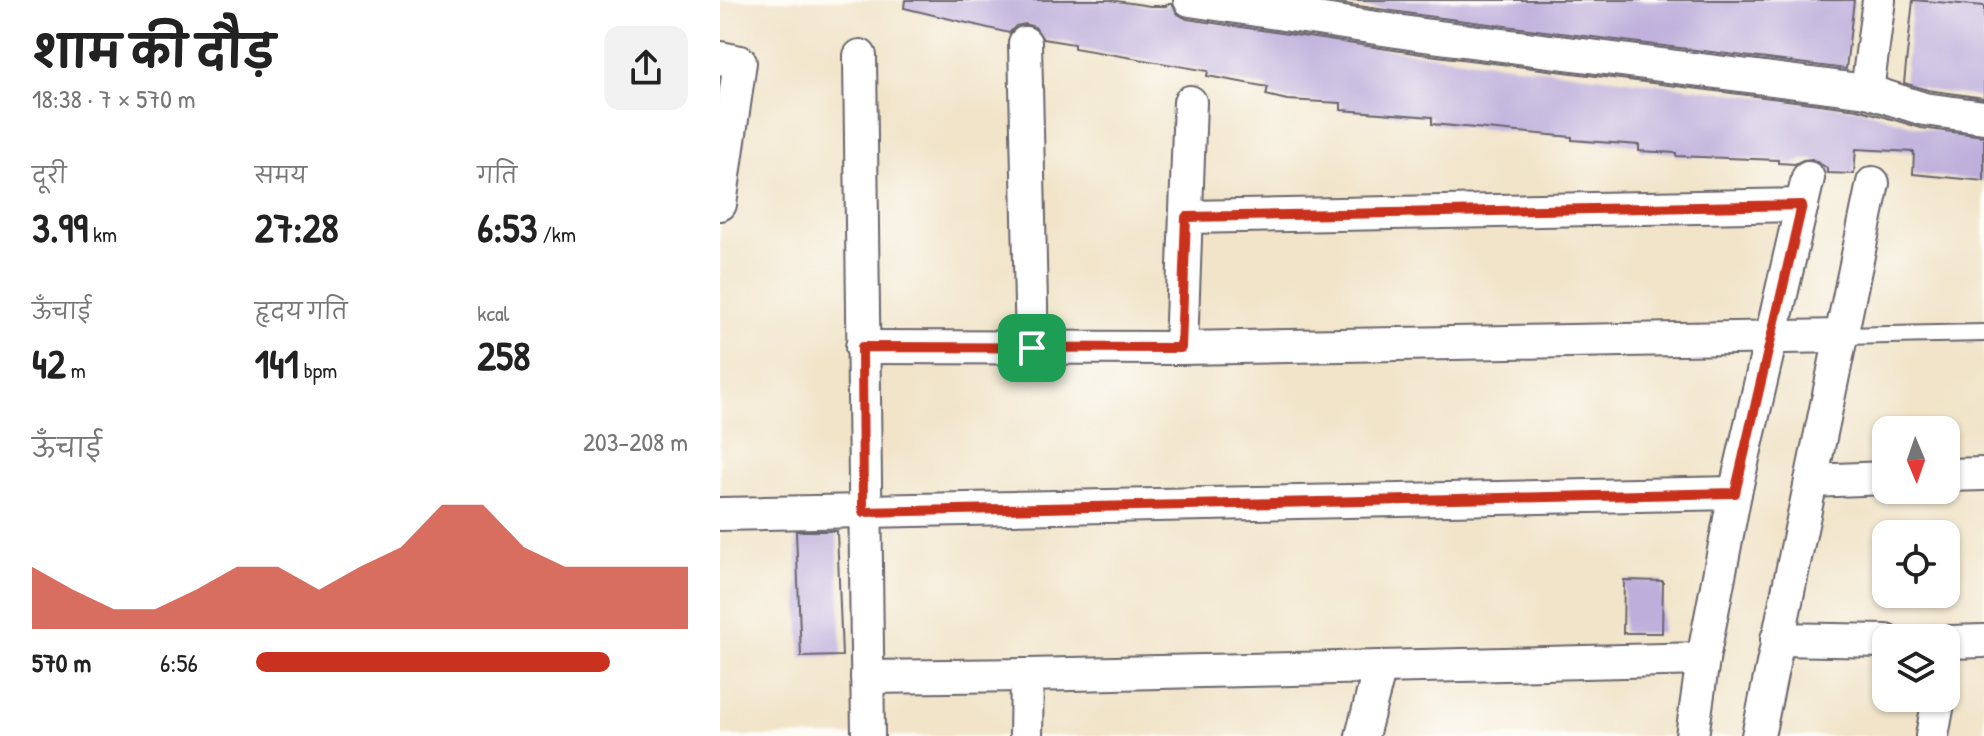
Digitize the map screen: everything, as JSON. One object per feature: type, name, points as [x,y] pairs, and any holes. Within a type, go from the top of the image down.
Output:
[{"type":"street","points":[[1190,0],[1232,3],[1437,37],[1867,91],[1924,109],[1984,117]]},
{"type":"street","points":[[1867,91],[1879,0]]},
{"type":"street","points":[[1025,43],[1032,348]]},
{"type":"street","points":[[860,56],[868,736]]},
{"type":"street","points":[[720,58],[740,62],[720,204]]},
{"type":"street","points":[[1181,348],[1190,102]]},
{"type":"street","points":[[1758,736],[1873,183]]},
{"type":"street","points":[[1186,217],[1805,191],[1735,493],[1703,659],[1692,736]]},
{"type":"street","points":[[862,347],[1181,348],[1842,336]]},
{"type":"street","points":[[1960,475],[1984,474]]},
{"type":"street","points":[[1811,481],[1872,479]]},
{"type":"street","points":[[720,514],[1735,493]]},
{"type":"street","points":[[1777,639],[1872,641]]},
{"type":"street","points":[[1960,645],[1984,641]]},
{"type":"street","points":[[867,677],[1703,659]]},
{"type":"street","points":[[1362,736],[1380,667]]},
{"type":"street","points":[[1026,736],[1027,675]]},
{"type":"street","points":[[1932,736],[1936,712]]},
{"type":"lane","points":[[1842,336],[1984,333]]},
{"type":"building","points":[[905,0],[1110,0],[1150,6],[1172,4],[1178,14],[1187,19],[1421,54],[1858,109],[1921,128],[1984,136],[1984,181],[1913,174],[1914,152],[1856,149],[1854,174],[1827,173],[1827,168],[1812,159],[1795,164],[1778,163],[1778,160],[1676,156],[1676,153],[1639,151],[1639,145],[1432,124],[1432,117],[1341,110],[1341,103],[1287,100],[1266,95],[1268,87],[1207,76],[1208,71],[1074,48],[1074,44],[1043,39],[1035,27],[1025,24],[1016,26],[1009,33],[904,8]]},
{"type":"building","points":[[1318,0],[1854,0],[1846,69]]},
{"type":"building","points":[[1913,0],[1984,6],[1984,98],[1928,90],[1904,83]]},
{"type":"building","points":[[796,531],[837,531],[842,656],[801,657]]},
{"type":"building","points":[[1624,580],[1663,581],[1662,633],[1623,633]]},
{"type":"route","points":[[1802,205],[1735,493],[863,512],[862,347],[1032,348],[1181,348],[1186,217],[1802,205]]}]
